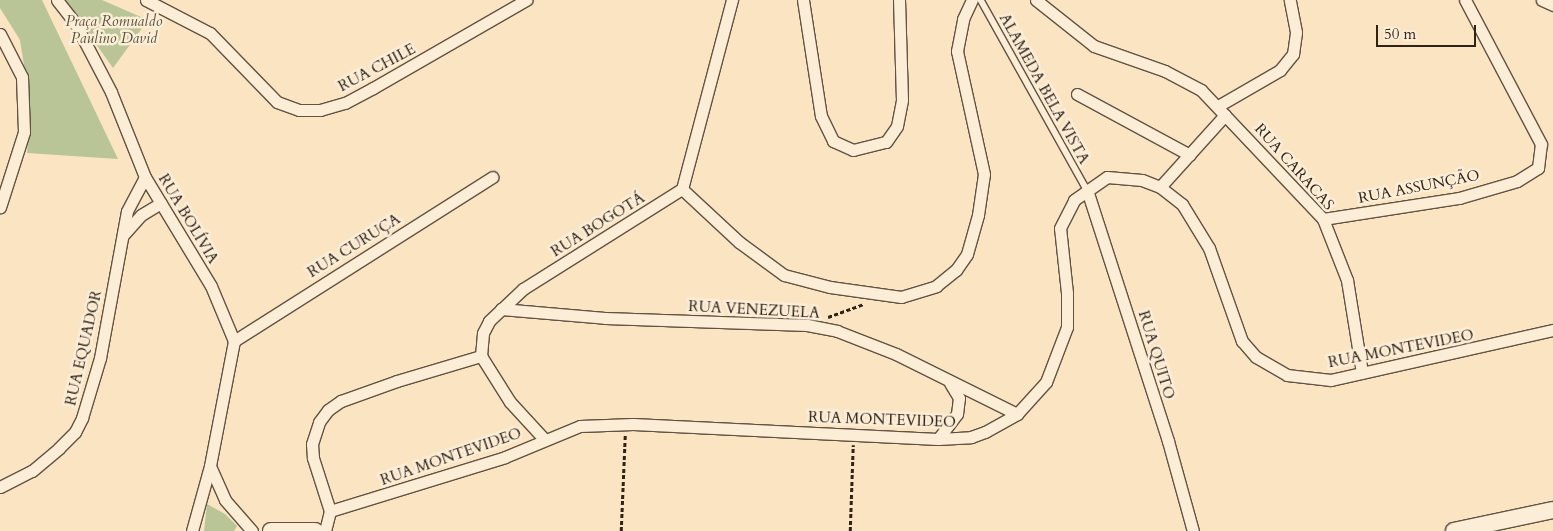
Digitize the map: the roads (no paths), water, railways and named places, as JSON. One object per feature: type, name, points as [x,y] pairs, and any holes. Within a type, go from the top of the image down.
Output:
[{"type":"main road","points":[[1454,531],[1553,510]]},
{"type":"main road","points":[[271,531],[315,531]]},
{"type":"street","name":"RUA BOLÍVIA","points":[[56,0],[75,23],[111,92],[145,177],[211,286],[234,341]]},
{"type":"street","name":"RUA CHILE","points":[[146,0],[210,34],[277,102],[299,110],[313,110],[345,103],[526,0]]},
{"type":"street","points":[[732,0],[682,189],[739,242],[784,275],[830,286],[893,296],[919,293],[936,286],[956,270],[967,254],[978,215],[984,174],[957,52],[961,26],[972,0]]},
{"type":"street","points":[[803,0],[821,116],[833,141],[854,150],[886,142],[897,126],[902,100],[899,0]]},
{"type":"street","name":"RUA CARACAS","points":[[1036,0],[1094,46],[1184,79],[1222,110],[1323,219],[1347,280],[1362,372]]},
{"type":"street","points":[[1160,187],[1190,155],[1222,110],[1280,70],[1293,54],[1296,32],[1290,0]]},
{"type":"street","name":"RUA ASSUNÇÃO","points":[[1323,219],[1459,198],[1517,181],[1538,168],[1541,144],[1465,0]]},
{"type":"street","points":[[1542,0],[1553,5]]},
{"type":"street","points":[[0,34],[22,77],[24,132],[0,207]]},
{"type":"street","points":[[1077,94],[1190,155]]},
{"type":"street","name":"RUA EQUADOR","points":[[0,487],[32,471],[75,432],[82,418],[100,358],[127,211],[145,177]]},
{"type":"street","name":"RUA CURUÇA","points":[[234,341],[492,177]]},
{"type":"street","name":"RUA MONTEVIDEO","points":[[330,511],[451,476],[580,426],[626,424],[938,439],[970,437],[1017,414],[1046,382],[1067,327],[1067,293],[1060,228],[1065,212],[1087,190],[1107,177],[1142,180],[1160,187],[1194,219],[1209,248],[1242,341],[1256,357],[1272,369],[1304,379],[1331,380],[1553,330]]},
{"type":"street","name":"RUA BOGOTÁ","points":[[481,356],[483,333],[501,309],[523,290],[682,189]]},
{"type":"street","name":"RUA QUITO","points":[[1087,190],[1156,404],[1193,531]]},
{"type":"street","points":[[123,235],[141,215],[161,203]]},
{"type":"street","name":"RUA VENEZUELA","points":[[501,309],[605,318],[806,325],[862,340],[1017,414]]},
{"type":"street","points":[[192,531],[210,466],[234,341]]},
{"type":"street","points":[[325,531],[330,511],[313,458],[312,444],[319,422],[328,410],[342,401],[397,381],[481,356],[510,402],[545,440]]},
{"type":"street","points":[[938,439],[957,414],[959,398],[950,383]]},
{"type":"street","points":[[210,466],[225,500],[252,531]]},
{"type":"lane","name":"ALAMEDA BELA VISTA","points":[[981,0],[1087,190]]},
{"type":"park label","name":"Praça Romualdo Paulino David","points":[[114,30]]}]
